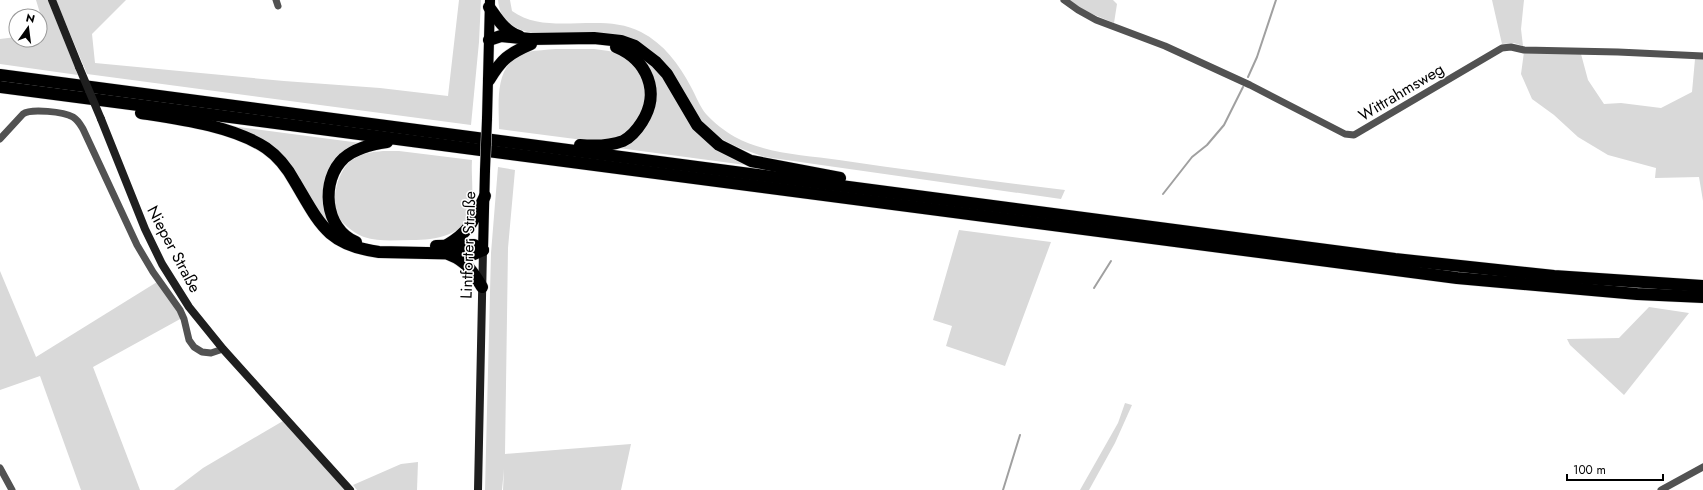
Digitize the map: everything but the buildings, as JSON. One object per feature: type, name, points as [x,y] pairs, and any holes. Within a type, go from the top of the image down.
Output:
[{"type":"highway","points":[[489,3],[502,25],[514,35],[531,41],[594,38],[621,41],[635,46],[656,62],[667,74],[689,113],[701,129],[719,145],[751,161],[911,190],[931,198]]},
{"type":"highway","points":[[489,40],[501,36],[531,41],[594,42],[611,45],[628,52],[639,62],[647,74],[651,100],[647,115],[636,132],[623,141],[606,145],[544,142],[515,143]]},
{"type":"highway","points":[[488,80],[497,67],[512,52],[531,41]]},
{"type":"highway","points":[[0,75],[1396,259],[1562,277],[1703,286]]},
{"type":"highway","points":[[0,87],[1449,277],[1622,292],[1703,297]]},
{"type":"highway","points":[[14,89],[58,101],[206,125],[249,139],[266,148],[278,158],[289,172],[320,224],[335,237],[349,245],[364,250],[379,252],[446,249],[474,245],[483,250]]},
{"type":"highway","points":[[410,140],[373,144],[353,151],[343,158],[331,177],[328,188],[328,202],[336,225],[354,241],[366,245],[380,248],[446,249],[471,268],[482,287]]},
{"type":"highway","points":[[446,249],[468,230],[485,196]]},
{"type":"main road","name":"Lintforter Straße","points":[[483,250],[489,3]]},
{"type":"street","name":"Nieper Straße","points":[[52,0],[145,229],[162,264],[189,307],[223,349],[350,490]]},
{"type":"street","name":"Wittrahmsweg","points":[[1064,0],[1096,20],[1165,46],[1250,85],[1345,134],[1354,136],[1502,48],[1511,47],[1524,50],[1703,56]]},
{"type":"street","points":[[0,139],[27,111],[71,116],[77,120],[83,129],[137,245],[153,272],[180,310],[184,319],[189,340],[194,347],[202,352],[211,353],[223,349]]},
{"type":"street","name":"Lintforter Straße","points":[[478,490],[483,250]]},
{"type":"street","points":[[1661,490],[1703,467]]},
{"type":"street","points":[[0,468],[12,490]]},
{"type":"shaded area","points":[[36,0],[48,0],[78,75],[0,64],[0,39],[8,38],[8,48],[48,48],[48,8],[38,8]]},
{"type":"shaded area","points":[[56,0],[126,0],[92,34],[95,63],[284,81],[380,88],[448,96],[459,0],[481,0],[479,42],[471,125],[87,74]]},
{"type":"shaded area","points":[[498,0],[510,0],[512,11],[526,19],[558,24],[609,24],[625,26],[641,32],[657,42],[670,55],[706,114],[720,127],[747,143],[799,155],[1065,190],[1061,199],[765,157],[733,145],[715,134],[695,111],[671,73],[661,61],[650,50],[636,41],[537,34],[522,30],[516,28],[506,20],[499,8]]},
{"type":"shaded area","points":[[1069,0],[1113,0],[1117,4],[1114,23],[1085,11]]},
{"type":"shaded area","points":[[1492,0],[1524,0],[1521,29],[1523,46],[1514,43],[1502,44]]},
{"type":"shaded area","points":[[556,49],[594,49],[609,51],[624,56],[635,65],[642,76],[647,100],[634,126],[621,135],[607,140],[583,140],[499,129],[500,84],[503,73],[509,64],[517,57],[528,52]]},
{"type":"shaded area","points":[[629,50],[654,63],[687,115],[753,166],[611,147],[625,143],[655,100]]},
{"type":"shaded area","points":[[1524,52],[1581,54],[1588,80],[1604,104],[1621,103],[1661,108],[1692,92],[1695,59],[1703,59],[1703,201],[1699,177],[1655,178],[1656,168],[1608,155],[1578,137],[1554,115],[1532,99],[1521,74]]},
{"type":"shaded area","points":[[231,126],[368,144],[332,169],[336,235],[298,181]]},
{"type":"shaded area","points":[[383,151],[399,151],[472,160],[472,202],[468,217],[463,225],[448,234],[430,239],[376,240],[356,233],[344,224],[335,207],[335,192],[343,170],[352,160],[363,154]]},
{"type":"shaded area","points":[[498,167],[515,170],[508,248],[505,454],[631,444],[621,490],[503,490],[504,469],[502,490],[485,490],[491,253]]},
{"type":"shaded area","points":[[959,230],[1051,242],[1005,366],[946,346],[952,326],[933,320]]},
{"type":"shaded area","points":[[0,271],[36,357],[157,282],[182,318],[93,367],[140,490],[81,490],[40,376],[0,390]]},
{"type":"shaded area","points":[[1649,307],[1689,313],[1624,395],[1570,345],[1567,339],[1619,338]]},
{"type":"shaded area","points":[[1125,403],[1132,405],[1115,443],[1089,490],[1080,490],[1118,423]]},
{"type":"shaded area","points":[[283,421],[346,490],[174,490],[203,468]]},
{"type":"shaded area","points":[[418,462],[417,490],[357,490],[353,485],[401,464]]},
{"type":"waterway","points":[[1248,77],[1257,57],[1276,0]]},
{"type":"waterway","points":[[1163,194],[1192,157],[1207,145],[1224,125],[1243,87]]},
{"type":"waterway","points":[[1094,288],[1111,261]]},
{"type":"waterway","points":[[1003,490],[1020,435]]}]
